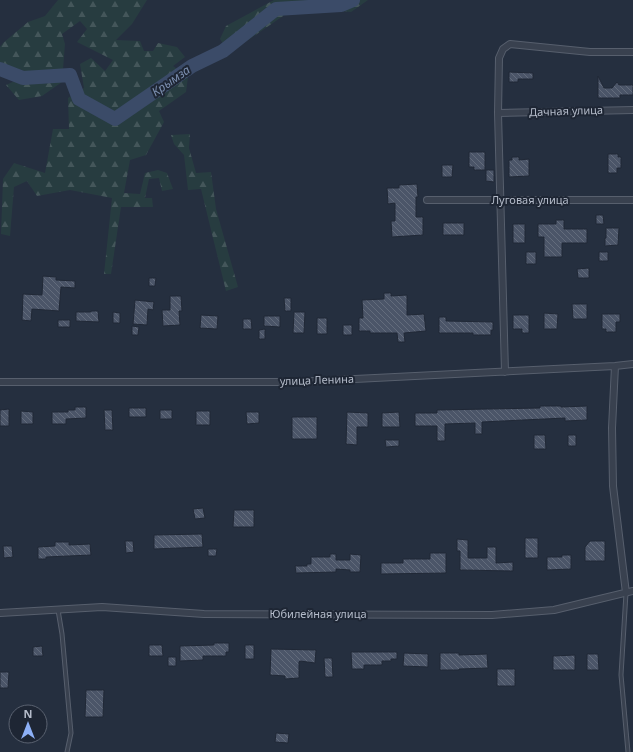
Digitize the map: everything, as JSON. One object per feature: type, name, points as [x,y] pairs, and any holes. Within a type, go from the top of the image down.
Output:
[{"type":"street","points":[[505,372],[498,113],[499,58],[503,49],[510,44],[590,52],[633,52]]},
{"type":"street","name":"Дачная улица","points":[[498,113],[633,110]]},
{"type":"street","name":"Луговая улица","points":[[427,200],[633,200]]},
{"type":"street","name":"улица Ленина","points":[[0,382],[295,382],[633,364]]},
{"type":"street","points":[[615,366],[612,428],[613,486],[626,593]]},
{"type":"street","name":"Юбилейная улица","points":[[0,613],[102,608],[204,614],[492,616],[554,610],[633,591]]},
{"type":"lane","points":[[626,593],[621,675],[628,752]]},
{"type":"lane","points":[[58,610],[62,634],[71,733],[67,752]]},
{"type":"green space","points":[[58,0],[147,0],[132,24],[116,40],[140,41],[144,51],[153,51],[158,43],[177,47],[185,57],[173,66],[188,77],[186,92],[159,111],[164,122],[146,155],[130,160],[124,193],[140,194],[145,173],[158,170],[167,173],[173,189],[162,191],[159,178],[149,179],[145,198],[152,198],[153,207],[121,207],[111,274],[104,274],[112,198],[70,190],[37,196],[27,181],[14,187],[10,236],[1,234],[3,179],[14,163],[45,173],[53,129],[69,129],[68,98],[84,88],[80,64],[91,58],[105,71],[113,60],[77,42],[87,29],[80,21],[62,34],[65,44],[62,82],[42,96],[19,100],[6,85],[32,73],[3,65],[0,67],[0,47],[28,22],[45,16]]},
{"type":"green space","points":[[274,0],[368,0],[351,12],[327,10],[286,14],[229,53],[220,39],[226,26]]},
{"type":"green space","points":[[190,134],[189,148],[196,173],[211,172],[216,209],[238,287],[226,291],[201,189],[188,190],[184,155],[174,144],[171,135]]},
{"type":"building","points":[[509,72],[533,73],[533,79],[518,79],[518,82],[509,82]]},
{"type":"building","points":[[598,76],[604,88],[612,88],[617,82],[619,85],[633,85],[633,95],[620,95],[620,98],[598,98]]},
{"type":"building","points":[[469,152],[485,152],[485,170],[474,170],[474,167],[469,167]]},
{"type":"building","points":[[608,154],[618,154],[618,157],[621,157],[621,168],[617,168],[617,173],[608,173]]},
{"type":"building","points":[[512,157],[519,157],[519,160],[529,159],[529,176],[509,177],[509,160],[512,160]]},
{"type":"building","points":[[442,165],[453,165],[452,177],[442,177]]},
{"type":"building","points":[[486,170],[494,170],[494,182],[486,181]]},
{"type":"building","points":[[417,184],[418,197],[416,197],[416,217],[423,217],[423,235],[392,237],[391,221],[395,221],[395,203],[388,204],[387,188],[399,188],[399,185]]},
{"type":"building","points":[[596,215],[603,215],[604,224],[596,224]]},
{"type":"building","points":[[556,220],[564,220],[564,229],[587,229],[587,243],[562,243],[562,257],[544,257],[544,237],[538,237],[538,224],[556,224]]},
{"type":"building","points":[[443,223],[464,223],[464,235],[443,235]]},
{"type":"building","points":[[513,224],[525,224],[525,243],[513,243]]},
{"type":"building","points":[[606,228],[619,228],[618,245],[605,246]]},
{"type":"building","points":[[526,252],[536,252],[536,264],[526,264]]},
{"type":"building","points":[[599,252],[608,252],[608,261],[599,261]]},
{"type":"building","points":[[589,268],[589,278],[578,278],[577,269]]},
{"type":"building","points":[[43,276],[56,277],[56,280],[75,281],[75,288],[61,287],[59,311],[32,309],[31,321],[22,320],[23,294],[42,295]]},
{"type":"building","points":[[149,278],[156,278],[155,286],[149,286]]},
{"type":"building","points":[[384,293],[391,293],[391,296],[407,295],[407,315],[424,314],[426,331],[404,333],[405,342],[398,342],[397,333],[370,333],[370,331],[359,331],[359,318],[363,318],[362,300],[384,299]]},
{"type":"building","points":[[170,296],[181,296],[182,311],[179,311],[180,325],[163,326],[162,310],[170,310]]},
{"type":"building","points":[[284,298],[291,298],[291,311],[285,311]]},
{"type":"building","points":[[135,300],[154,302],[153,310],[148,309],[147,325],[133,324]]},
{"type":"building","points":[[572,304],[587,304],[587,319],[573,319]]},
{"type":"building","points":[[98,311],[99,322],[76,321],[76,312]]},
{"type":"building","points":[[113,312],[120,313],[120,323],[113,323]]},
{"type":"building","points":[[294,312],[305,312],[304,333],[293,333]]},
{"type":"building","points":[[544,313],[558,314],[557,329],[544,329]]},
{"type":"building","points":[[602,314],[620,314],[620,322],[616,322],[616,332],[606,332],[606,329],[602,329]]},
{"type":"building","points":[[201,315],[218,316],[217,329],[200,328]]},
{"type":"building","points":[[513,315],[529,315],[529,333],[522,333],[522,329],[513,329]]},
{"type":"building","points":[[264,316],[280,316],[280,327],[264,326]]},
{"type":"building","points":[[439,317],[446,317],[446,321],[493,322],[493,330],[491,330],[491,335],[473,335],[473,333],[439,333]]},
{"type":"building","points":[[317,318],[327,318],[327,334],[317,334]]},
{"type":"building","points":[[243,319],[251,319],[252,329],[243,329]]},
{"type":"building","points":[[58,320],[70,320],[70,327],[58,327]]},
{"type":"building","points":[[343,325],[352,325],[352,335],[343,335]]},
{"type":"building","points":[[132,326],[139,327],[138,335],[132,335]]},
{"type":"building","points":[[265,329],[265,339],[259,339],[259,330]]},
{"type":"building","points":[[540,406],[587,406],[587,420],[565,421],[565,418],[482,422],[482,434],[475,434],[475,423],[445,424],[445,441],[437,441],[437,426],[415,426],[415,413],[437,413],[437,410],[540,408]]},
{"type":"building","points":[[75,407],[86,407],[86,418],[66,419],[66,424],[52,424],[52,412],[68,412],[68,410],[75,410]]},
{"type":"building","points":[[129,408],[146,408],[146,417],[129,417]]},
{"type":"building","points":[[9,409],[9,426],[0,426],[0,410]]},
{"type":"building","points":[[104,410],[112,410],[113,430],[105,430]]},
{"type":"building","points":[[160,410],[172,410],[172,419],[160,419]]},
{"type":"building","points":[[21,411],[33,412],[33,424],[21,424]]},
{"type":"building","points":[[196,411],[210,411],[210,425],[196,425]]},
{"type":"building","points":[[246,412],[259,412],[259,423],[247,424]]},
{"type":"building","points":[[347,412],[368,413],[368,427],[357,427],[357,445],[346,444]]},
{"type":"building","points":[[399,412],[400,427],[382,427],[382,413]]},
{"type":"building","points":[[292,417],[317,417],[317,439],[292,439]]},
{"type":"building","points":[[534,435],[545,435],[546,449],[534,449]]},
{"type":"building","points":[[568,435],[576,435],[576,446],[568,446]]},
{"type":"building","points":[[385,440],[399,440],[399,446],[386,447]]},
{"type":"building","points":[[203,508],[205,518],[195,519],[193,509]]},
{"type":"building","points":[[234,510],[254,510],[254,527],[233,527]]},
{"type":"building","points":[[202,534],[203,547],[154,549],[154,535]]},
{"type":"building","points":[[525,538],[538,538],[538,558],[525,558]]},
{"type":"building","points":[[457,539],[468,540],[468,558],[487,558],[487,547],[496,547],[496,563],[513,562],[513,571],[460,570],[460,551],[457,551]]},
{"type":"building","points":[[125,541],[133,541],[134,552],[126,553]]},
{"type":"building","points":[[590,541],[605,541],[605,561],[585,561],[585,547]]},
{"type":"building","points":[[55,542],[69,542],[69,545],[90,544],[91,555],[46,557],[46,559],[38,559],[38,547],[55,546]]},
{"type":"building","points":[[3,546],[12,546],[13,557],[4,558]]},
{"type":"building","points":[[208,549],[217,549],[216,556],[208,556]]},
{"type":"building","points":[[430,553],[446,553],[446,573],[381,574],[381,563],[403,563],[403,559],[430,559]]},
{"type":"building","points":[[330,554],[336,554],[336,560],[350,560],[350,554],[361,555],[360,572],[350,572],[350,570],[336,569],[336,572],[296,573],[295,566],[307,566],[307,564],[311,564],[311,557],[330,557]]},
{"type":"building","points":[[562,555],[571,555],[571,569],[547,570],[547,557],[562,557]]},
{"type":"building","points":[[214,643],[229,643],[229,652],[226,652],[226,656],[203,656],[203,660],[180,661],[180,646],[214,645]]},
{"type":"building","points":[[149,645],[162,645],[163,656],[149,656]]},
{"type":"building","points":[[245,645],[254,645],[254,659],[245,659]]},
{"type":"building","points":[[42,646],[43,656],[33,656],[33,647]]},
{"type":"building","points":[[271,649],[316,650],[315,663],[300,661],[299,678],[285,679],[285,676],[270,675]]},
{"type":"building","points":[[351,652],[397,652],[397,659],[382,661],[382,665],[364,665],[364,669],[352,669]]},
{"type":"building","points":[[404,653],[428,654],[428,667],[403,666]]},
{"type":"building","points":[[440,653],[459,653],[459,655],[487,654],[488,668],[440,670]]},
{"type":"building","points":[[587,654],[598,654],[599,670],[587,670]]},
{"type":"building","points":[[575,655],[575,670],[553,670],[553,656]]},
{"type":"building","points":[[168,657],[176,657],[176,666],[168,666]]},
{"type":"building","points":[[324,658],[332,658],[333,677],[325,677]]},
{"type":"building","points":[[497,669],[515,669],[515,686],[497,686]]},
{"type":"building","points":[[0,672],[9,672],[8,688],[0,688]]},
{"type":"building","points":[[86,690],[104,690],[103,717],[85,717]]},
{"type":"building","points":[[276,733],[289,734],[288,743],[275,742]]},
{"type":"waterway","name":"Крымза","points":[[0,69],[23,78],[70,75],[79,99],[115,119],[192,66],[223,51],[276,9],[341,5],[353,0]]}]
